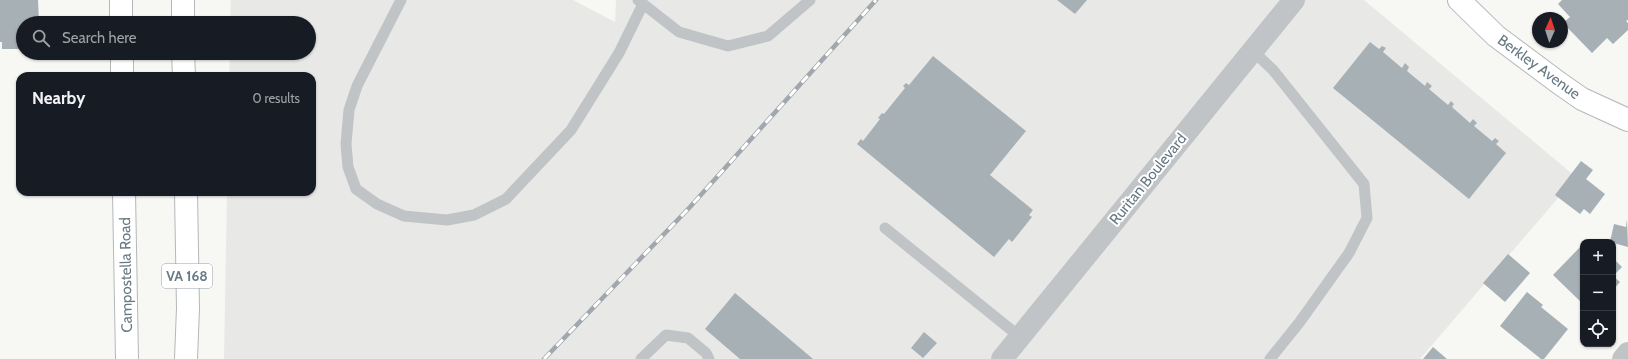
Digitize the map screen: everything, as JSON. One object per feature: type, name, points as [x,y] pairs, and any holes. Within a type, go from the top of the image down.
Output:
[{"type":"main road","points":[[120,0],[121,16]]},
{"type":"main road","points":[[183,0],[183,16]]},
{"type":"main road","name":"Berkley Avenue","points":[[1459,0],[1496,36],[1559,83],[1582,98],[1628,120]]},
{"type":"main road","points":[[122,60],[122,72]]},
{"type":"main road","points":[[183,60],[184,72]]},
{"type":"main road","name":"Campostella Road","points":[[124,196],[128,359]]},
{"type":"main road","name":"VA 168","points":[[186,196],[188,308],[186,359]]},
{"type":"street","name":"Ruritan Boulevard","points":[[1002,359],[1294,0]]},
{"type":"street","points":[[1623,359],[1628,354]]},
{"type":"lane","points":[[401,0],[357,86],[349,110],[346,144],[348,167],[356,189],[377,204],[404,216],[447,220],[474,215],[506,199],[571,130],[619,53],[640,2],[679,32],[728,46],[768,36],[810,0]]},
{"type":"lane","points":[[1253,51],[1273,70],[1364,184],[1367,218],[1349,253],[1299,323],[1270,359]]},
{"type":"lane","points":[[885,228],[1020,337]]},
{"type":"lane","points":[[641,359],[666,335],[688,338],[706,353],[709,359]]},
{"type":"shaded area","points":[[231,0],[573,0],[615,22],[616,0],[1364,0],[1576,177],[1420,359],[224,359],[227,196],[316,196],[316,72],[229,72],[230,60],[316,60],[316,16],[230,16]]},
{"type":"building","points":[[0,0],[38,0],[39,16],[16,16],[16,49],[2,49],[2,42],[0,42]]},
{"type":"building","points":[[1057,0],[1087,0],[1075,14]]},
{"type":"building","points":[[1562,0],[1628,0],[1628,20],[1626,21],[1628,23],[1628,30],[1613,44],[1607,38],[1592,53],[1568,28],[1568,19],[1570,17],[1568,12],[1565,12],[1558,4]]},
{"type":"building","points":[[1370,42],[1379,49],[1382,46],[1386,48],[1383,52],[1402,68],[1405,63],[1409,67],[1407,71],[1425,86],[1427,82],[1432,86],[1429,89],[1448,105],[1451,101],[1454,104],[1452,107],[1470,123],[1473,119],[1477,123],[1474,126],[1492,141],[1495,138],[1499,141],[1496,144],[1506,153],[1469,199],[1333,88]]},
{"type":"building","points":[[933,56],[1026,131],[990,175],[1033,210],[1029,215],[1032,217],[1012,242],[1009,239],[994,257],[857,144],[861,139],[863,141],[880,119],[878,118],[882,113],[884,114],[905,88],[903,86],[906,83],[909,85]]},
{"type":"building","points":[[1581,161],[1593,170],[1586,179],[1605,194],[1590,214],[1584,209],[1580,214],[1555,195]]},
{"type":"building","points":[[1627,219],[1628,247],[1616,244],[1616,239],[1611,239],[1614,224],[1626,227]]},
{"type":"building","points":[[1580,247],[1580,301],[1553,275]]},
{"type":"building","points":[[1508,254],[1530,273],[1505,302],[1483,283]]},
{"type":"building","points":[[1616,261],[1622,267],[1616,273]]},
{"type":"building","points":[[1616,279],[1620,282],[1616,287]]},
{"type":"building","points":[[1527,292],[1543,305],[1541,307],[1568,329],[1544,359],[1541,359],[1500,326]]},
{"type":"building","points":[[735,293],[813,359],[740,359],[705,329]]},
{"type":"building","points":[[924,332],[937,343],[923,358],[911,348]]},
{"type":"building","points":[[1433,347],[1447,359],[1423,359]]},
{"type":"railway","points":[[544,359],[690,207],[876,0]]}]
